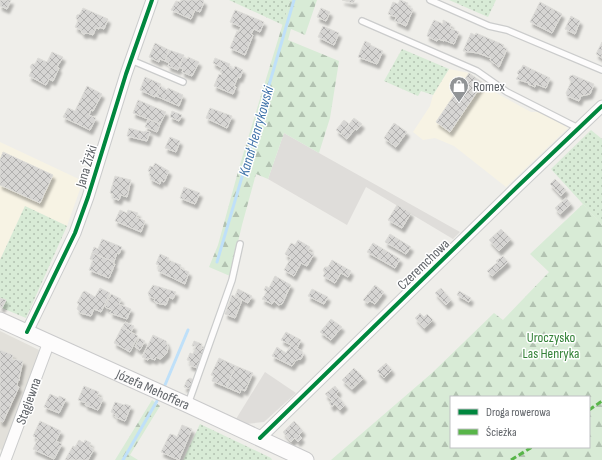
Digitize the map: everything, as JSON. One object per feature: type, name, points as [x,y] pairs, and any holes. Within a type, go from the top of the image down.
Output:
[{"type":"street","name":"Jana Żiżki","points":[[28,332],[75,233],[152,0]]},
{"type":"street","name":"Czeremchowa","points":[[260,438],[517,186],[602,106]]},
{"type":"street","name":"Józefa Mehoffera","points":[[0,320],[260,438],[299,459]]},
{"type":"street","name":"Stągiewna","points":[[5,460],[49,342]]},
{"type":"lane","points":[[430,0],[489,26],[507,30],[602,70]]},
{"type":"lane","points":[[362,21],[477,71],[507,92],[578,128]]},
{"type":"lane","points":[[131,60],[183,82]]},
{"type":"lane","points":[[188,405],[232,280],[240,244]]},
{"type":"shaded area","points":[[449,69],[469,73],[496,93],[531,112],[540,112],[568,128],[506,187],[454,146],[435,138],[423,140],[413,132],[430,106],[433,95]]},
{"type":"shaded area","points":[[284,133],[460,232],[453,239],[366,187],[347,225],[268,179]]},
{"type":"shaded area","points":[[0,142],[83,181],[67,226],[25,206],[0,260]]},
{"type":"shaded area","points":[[0,331],[39,350],[38,367],[7,446],[2,451],[0,449]]},
{"type":"shaded area","points":[[265,372],[296,393],[264,422],[246,424],[236,419]]},
{"type":"green space","points":[[229,0],[290,0],[283,25]]},
{"type":"green space","points":[[290,0],[317,0],[305,35],[291,29],[288,40],[339,61],[330,118],[319,153],[284,133],[268,179],[256,174],[230,276],[209,267],[218,245],[239,168]]},
{"type":"green space","points":[[449,0],[496,0],[488,17]]},
{"type":"green space","points":[[402,49],[449,69],[433,95],[421,91],[418,96],[384,81]]},
{"type":"green space","points":[[591,130],[602,139],[602,225],[551,169]]},
{"type":"green space","name":"Uroczysko Las Henryka","points":[[583,204],[602,225],[602,460],[331,460],[432,373],[494,313],[503,320],[549,272],[530,254]]},
{"type":"green space","points":[[25,206],[67,226],[26,318],[2,308],[6,300],[0,298],[0,260]]},
{"type":"green space","points":[[152,400],[160,406],[130,455],[138,460],[115,460]]},
{"type":"green space","points":[[200,424],[271,458],[272,460],[183,460]]},
{"type":"building","points":[[0,0],[11,0],[7,9],[0,6]]},
{"type":"building","points":[[181,0],[203,0],[204,2],[200,12],[195,10],[191,19],[171,10],[176,1],[180,2]]},
{"type":"building","points":[[342,0],[355,0],[353,3]]},
{"type":"building","points":[[400,0],[408,3],[408,7],[413,9],[406,26],[395,21],[396,17],[388,14],[393,2],[398,4]]},
{"type":"building","points":[[540,2],[562,14],[552,33],[530,22]]},
{"type":"building","points":[[83,8],[108,19],[104,29],[99,27],[99,29],[96,28],[93,35],[87,33],[84,34],[81,30],[75,27],[78,21],[76,18],[77,15],[80,14]]},
{"type":"building","points":[[321,8],[330,12],[326,21],[317,17]]},
{"type":"building","points":[[235,10],[264,22],[260,32],[254,29],[251,34],[253,35],[245,55],[230,48],[237,31],[239,32],[241,27],[230,22]]},
{"type":"building","points":[[571,16],[580,21],[575,34],[565,29]]},
{"type":"building","points":[[434,20],[443,24],[443,20],[451,24],[450,28],[459,32],[454,44],[444,40],[438,39],[437,41],[427,36]]},
{"type":"building","points":[[323,26],[339,33],[334,45],[318,37]]},
{"type":"building","points":[[471,33],[475,35],[476,33],[504,45],[503,47],[507,49],[499,67],[490,60],[491,58],[478,53],[463,51]]},
{"type":"building","points":[[365,41],[383,51],[377,64],[358,57]]},
{"type":"building","points":[[602,42],[602,58],[596,54]]},
{"type":"building","points":[[155,43],[169,50],[165,61],[160,59],[159,62],[149,57]]},
{"type":"building","points":[[169,50],[184,55],[178,70],[168,66],[169,63],[165,61]]},
{"type":"building","points":[[52,52],[63,57],[57,67],[59,68],[53,81],[49,79],[46,85],[29,76],[32,70],[30,67],[32,64],[35,64],[38,58],[47,62]]},
{"type":"building","points":[[183,57],[188,59],[188,57],[199,62],[192,76],[182,72],[183,69],[179,67]]},
{"type":"building","points":[[215,58],[230,64],[229,67],[234,69],[235,66],[243,70],[240,78],[238,77],[234,86],[236,87],[233,94],[214,86],[219,74],[221,75],[222,73],[220,72],[222,68],[213,63]]},
{"type":"building","points":[[523,65],[550,78],[546,88],[536,84],[535,87],[528,84],[529,83],[516,79],[519,75],[517,73]]},
{"type":"building","points":[[469,73],[483,83],[450,132],[436,122]]},
{"type":"building","points":[[573,75],[594,84],[590,94],[581,96],[579,101],[567,96],[566,93],[571,82],[569,79],[570,76]]},
{"type":"building","points":[[145,77],[161,84],[155,97],[140,90]]},
{"type":"building","points":[[87,86],[102,94],[93,111],[91,110],[89,115],[96,118],[90,130],[63,117],[68,108],[75,111]]},
{"type":"building","points":[[160,86],[183,95],[179,106],[156,96]]},
{"type":"building","points":[[138,100],[166,112],[160,124],[133,113]]},
{"type":"building","points":[[210,108],[232,116],[227,128],[206,118]]},
{"type":"building","points":[[172,111],[182,115],[179,121],[170,117]]},
{"type":"building","points":[[354,118],[362,124],[357,130],[355,129],[347,139],[341,134]]},
{"type":"building","points":[[148,119],[160,124],[157,132],[145,127]]},
{"type":"building","points":[[344,120],[349,124],[341,134],[336,130]]},
{"type":"building","points":[[394,123],[407,132],[396,147],[384,138]]},
{"type":"building","points":[[129,128],[150,132],[147,141],[127,136]]},
{"type":"building","points":[[170,137],[180,141],[176,152],[165,148]]},
{"type":"building","points":[[3,152],[53,175],[40,203],[0,185],[0,160]]},
{"type":"building","points":[[155,163],[169,171],[164,182],[161,180],[160,184],[150,179],[150,172],[148,171],[150,166],[153,167]]},
{"type":"building","points":[[115,176],[131,180],[127,197],[121,195],[119,200],[112,198],[113,194],[110,193]]},
{"type":"building","points":[[555,179],[566,190],[561,196],[550,184]]},
{"type":"building","points":[[184,187],[200,193],[195,204],[180,198]]},
{"type":"building","points":[[566,198],[571,204],[560,214],[555,208]]},
{"type":"building","points":[[397,205],[411,213],[402,228],[388,220]]},
{"type":"building","points":[[120,210],[127,213],[128,210],[138,213],[136,217],[145,221],[141,232],[115,221]]},
{"type":"building","points":[[501,229],[511,239],[499,251],[489,240]]},
{"type":"building","points":[[390,234],[411,247],[406,254],[385,242]]},
{"type":"building","points":[[102,239],[122,247],[119,254],[117,253],[114,262],[92,253],[94,247],[98,249]]},
{"type":"building","points":[[298,240],[310,247],[308,251],[314,254],[307,266],[301,263],[294,276],[284,270],[291,258],[285,254],[291,243],[295,245]]},
{"type":"building","points":[[373,243],[400,259],[395,268],[367,252]]},
{"type":"building","points":[[92,253],[114,262],[113,264],[115,264],[109,278],[89,270],[93,260],[90,259]]},
{"type":"building","points":[[160,254],[169,258],[168,260],[181,265],[180,268],[189,272],[185,284],[158,271],[160,266],[156,264]]},
{"type":"building","points":[[503,256],[508,262],[492,276],[487,271]]},
{"type":"building","points":[[332,260],[351,271],[348,277],[341,273],[335,283],[323,276],[325,273],[323,270],[325,267],[328,267]]},
{"type":"building","points":[[275,276],[291,285],[282,304],[278,305],[274,301],[272,304],[262,299],[267,292],[264,290],[266,286],[269,288]]},
{"type":"building","points":[[153,285],[176,292],[173,299],[169,297],[166,305],[156,303],[154,301],[155,299],[149,296],[148,293]]},
{"type":"building","points":[[375,285],[384,292],[375,304],[370,301],[368,303],[363,300]]},
{"type":"building","points":[[100,288],[110,293],[101,312],[94,309],[91,316],[80,313],[77,309],[79,304],[77,303],[83,292],[85,291],[95,297]]},
{"type":"building","points":[[441,288],[451,300],[446,305],[435,293]]},
{"type":"building","points":[[238,289],[252,296],[248,303],[235,296]]},
{"type":"building","points":[[312,289],[328,297],[324,304],[308,296]]},
{"type":"building","points":[[459,291],[471,298],[469,302],[457,295]]},
{"type":"building","points":[[111,294],[121,299],[119,304],[131,309],[127,319],[110,313],[112,310],[105,307]]},
{"type":"building","points":[[232,295],[242,300],[235,318],[225,314]]},
{"type":"building","points":[[0,298],[6,300],[2,308],[0,307]]},
{"type":"building","points":[[420,313],[424,317],[427,314],[433,320],[424,328],[415,318]]},
{"type":"building","points":[[331,319],[342,327],[331,340],[320,332]]},
{"type":"building","points":[[125,322],[134,326],[131,332],[122,328]]},
{"type":"building","points":[[122,327],[138,336],[130,352],[114,343]]},
{"type":"building","points":[[286,332],[301,340],[297,348],[302,351],[303,355],[301,359],[296,360],[292,366],[272,356],[277,347],[286,353],[291,345],[281,340]]},
{"type":"building","points":[[153,335],[166,341],[168,347],[167,353],[160,359],[156,357],[155,360],[150,358],[148,360],[142,357]]},
{"type":"building","points":[[139,338],[145,341],[140,350],[135,347]]},
{"type":"building","points":[[194,341],[202,344],[201,348],[204,349],[197,368],[189,365],[190,361],[187,360],[190,353],[193,354],[196,346],[192,346]]},
{"type":"building","points":[[0,350],[13,355],[12,359],[23,361],[20,380],[18,380],[17,386],[19,387],[3,422],[0,421]]},
{"type":"building","points":[[219,358],[236,366],[226,387],[212,381],[214,376],[211,375]]},
{"type":"building","points":[[386,363],[392,370],[384,378],[377,371]]},
{"type":"building","points":[[236,366],[253,373],[245,391],[241,389],[240,393],[226,387]]},
{"type":"building","points":[[354,368],[364,378],[352,389],[342,380]]},
{"type":"building","points":[[190,378],[194,380],[191,389],[184,387],[187,380]]},
{"type":"building","points":[[84,386],[99,392],[97,396],[103,399],[98,410],[85,405],[86,403],[78,400]]},
{"type":"building","points":[[335,386],[339,391],[336,394],[345,405],[340,410],[335,404],[332,407],[329,403],[332,401],[325,394]]},
{"type":"building","points":[[50,394],[66,399],[59,413],[44,407]]},
{"type":"building","points":[[115,402],[131,406],[125,421],[115,417],[116,415],[111,412]]},
{"type":"building","points":[[40,421],[61,431],[56,441],[62,444],[54,459],[33,449],[38,439],[33,436]]},
{"type":"building","points":[[294,421],[303,431],[299,435],[302,438],[298,442],[295,438],[291,442],[283,432]]},
{"type":"building","points":[[182,425],[192,429],[179,460],[161,452],[170,434],[177,437]]},
{"type":"building","points":[[79,440],[84,443],[85,440],[91,443],[89,446],[94,449],[88,460],[65,460],[73,446],[75,447]]},
{"type":"waterway","name":"Kanał Henrykowski","points":[[217,262],[294,0]]},
{"type":"waterway","name":"Kanał Henrykowski","points":[[165,385],[188,330]]},
{"type":"waterway","name":"Kanał Henrykowski","points":[[123,460],[157,401]]},
{"type":"marked path","points":[[590,409],[602,401]]},
{"type":"marked path","points":[[511,460],[530,448]]},
{"type":"cycle path","points":[[27,332],[75,233],[88,197],[126,74],[152,0]]},
{"type":"cycle path","points":[[260,438],[602,106]]},
{"type":"place","name":"Romex","points":[[459,103]]}]
